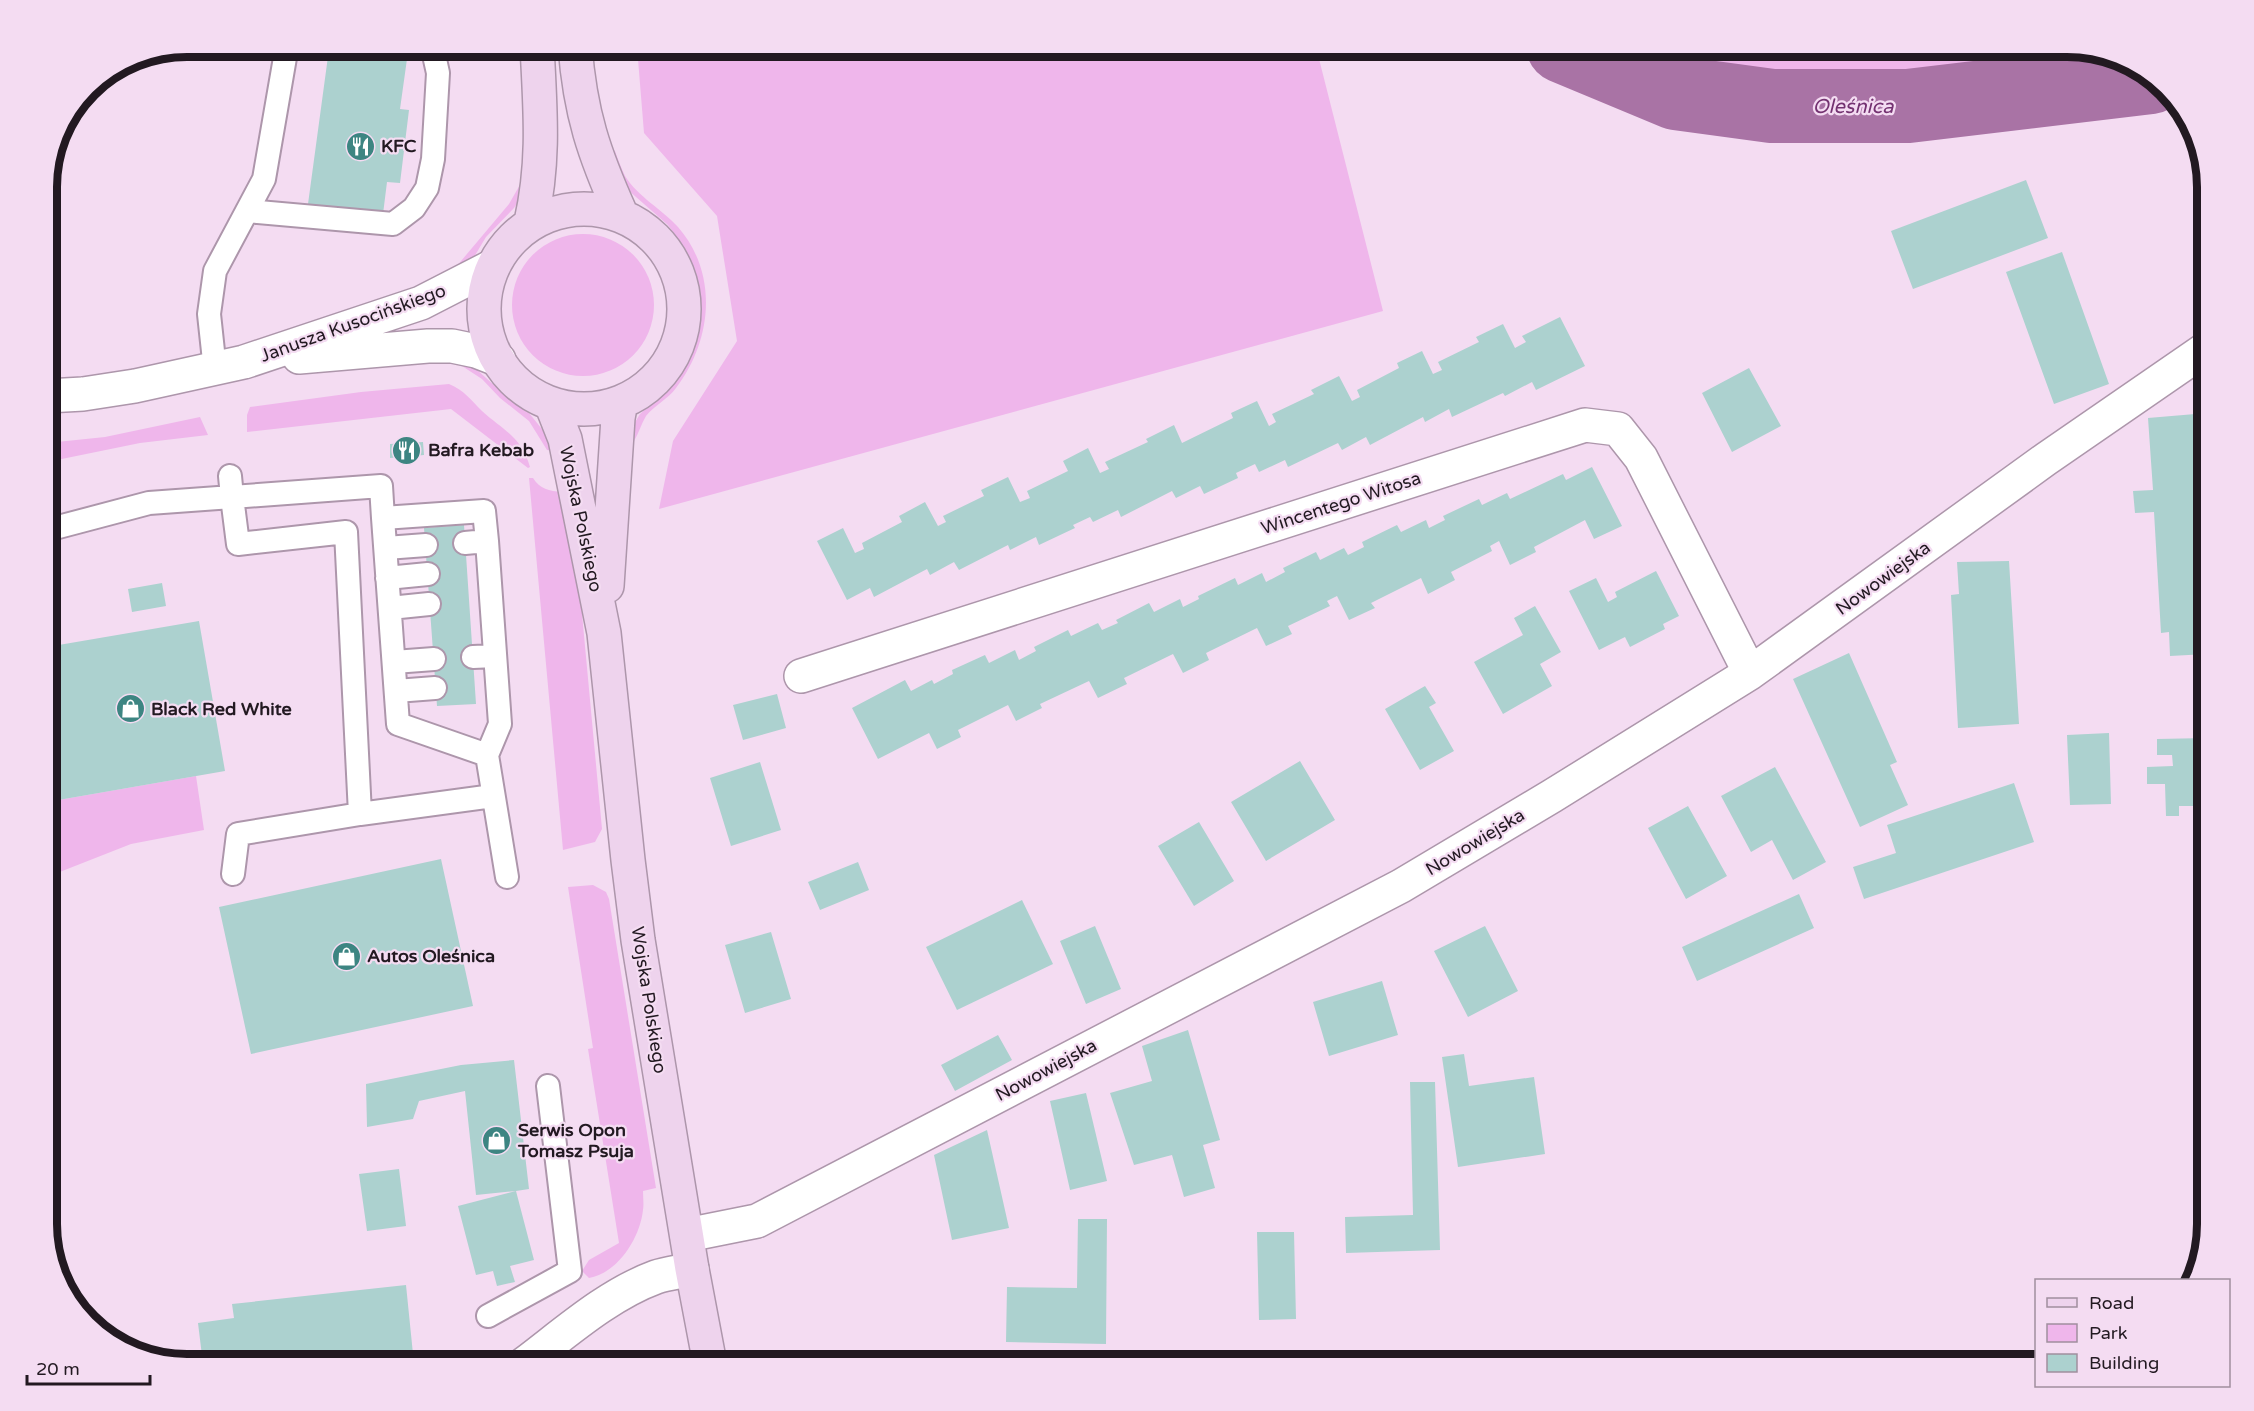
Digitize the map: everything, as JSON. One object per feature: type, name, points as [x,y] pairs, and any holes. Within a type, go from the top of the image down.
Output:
[{"type":"main road","points":[[531,222],[537,197],[542,141],[538,57]]},
{"type":"main road","points":[[576,57],[580,96],[590,138],[621,214]]},
{"type":"main road","points":[[591,208],[621,214],[648,230],[669,252],[680,281],[683,312],[676,344],[663,369],[644,388],[621,402],[589,411],[552,406],[516,382],[499,360],[489,340],[484,314],[486,286],[494,266],[510,241],[531,222],[561,211],[591,208]]},
{"type":"main road","name":"Wojska Polskiego","points":[[604,633],[618,418],[621,402]]},
{"type":"main road","name":"Wojska Polskiego","points":[[552,406],[568,450],[604,633],[638,940],[708,1354]]},
{"type":"street","name":"Janusza Kusocińskiego","points":[[230,366],[421,303],[494,266]]},
{"type":"street","name":"Janusza Kusocińskiego","points":[[57,395],[83,394],[230,366],[428,345],[452,346],[476,351],[499,360]]},
{"type":"street","name":"Nowowiejska","points":[[687,1235],[757,1221],[1401,886],[1552,796],[1750,673],[2046,459],[2197,356]]},
{"type":"street","name":"Wincentego Witosa","points":[[801,676],[1585,425],[1618,429],[1641,458],[1750,673]]},
{"type":"street","points":[[538,1354],[593,1312],[624,1293],[656,1277],[692,1269]]},
{"type":"lane","points":[[230,366],[209,314],[214,272],[264,178],[285,57]]},
{"type":"lane","points":[[247,211],[393,224],[414,208],[427,188],[434,159],[438,73],[434,57]]},
{"type":"lane","points":[[231,486],[238,544],[346,531],[360,814]]},
{"type":"lane","points":[[57,527],[149,503],[231,486],[381,486],[398,724],[487,755]]},
{"type":"lane","points":[[383,518],[484,511],[476,542],[486,685],[500,724],[487,755],[507,877]]},
{"type":"lane","points":[[386,548],[426,545]]},
{"type":"lane","points":[[387,578],[428,574]]},
{"type":"lane","points":[[390,608],[429,604]]},
{"type":"lane","points":[[394,662],[434,659]]},
{"type":"lane","points":[[396,691],[435,688]]},
{"type":"lane","points":[[233,874],[238,834],[493,796]]},
{"type":"lane","points":[[488,1316],[570,1271],[548,1086]]},
{"type":"green space","points":[[638,57],[1319,57],[1383,311],[659,509],[673,441],[737,341],[717,216],[644,133]]},
{"type":"green space","points":[[1628,57],[2067,57],[2101,61],[2113,66],[1921,88],[1777,91],[1684,79]]},
{"type":"green space","points":[[609,148],[615,151],[630,183],[678,227],[691,245],[700,265],[705,286],[706,308],[703,329],[688,370],[673,392],[646,416],[634,441],[629,442],[634,424],[640,414],[667,389],[690,356],[699,331],[701,304],[697,278],[686,250],[668,225],[628,190]]},
{"type":"green space","points":[[521,183],[520,199],[514,208],[486,237],[474,257],[466,265],[456,267],[509,204]]},
{"type":"green space","points":[[583,234],[610,240],[633,255],[648,278],[654,305],[648,332],[633,355],[610,370],[583,376],[556,370],[533,355],[518,332],[512,305],[518,278],[533,255],[556,240]]},
{"type":"green space","points":[[455,359],[475,368],[529,413],[546,434],[554,451],[547,450],[529,421],[500,398],[482,379],[462,366],[445,361]]},
{"type":"green space","points":[[449,384],[463,392],[517,441],[530,467],[528,468],[451,409],[247,432],[247,415],[250,407],[361,392]]},
{"type":"green space","points":[[200,417],[208,435],[140,443],[57,460],[57,442],[105,437]]},
{"type":"green space","points":[[529,478],[533,478],[545,489],[562,492],[581,603],[602,829],[595,842],[563,850]]},
{"type":"green space","points":[[196,776],[204,830],[131,844],[57,873],[57,800]]},
{"type":"green space","points":[[593,885],[606,892],[609,899],[656,1188],[643,1191],[641,1221],[626,1253],[609,1269],[589,1278],[582,1271],[589,1260],[619,1243],[588,1049],[593,1048],[568,887]]},
{"type":"building","name":"KFC","points":[[328,57],[407,59],[400,109],[409,110],[400,183],[387,182],[383,214],[308,204]]},
{"type":"building","points":[[2026,180],[2048,238],[1913,289],[1891,231]]},
{"type":"building","points":[[2062,252],[2109,384],[2054,404],[2006,272]]},
{"type":"building","points":[[1560,317],[1585,366],[1536,390],[1532,382],[1505,396],[1503,393],[1452,417],[1449,409],[1425,422],[1423,417],[1370,445],[1366,437],[1342,450],[1338,443],[1288,467],[1285,460],[1259,472],[1255,464],[1236,473],[1238,478],[1204,494],[1200,486],[1176,498],[1172,491],[1121,517],[1118,510],[1093,522],[1090,517],[1073,525],[1075,528],[1039,545],[1036,537],[1010,550],[1008,545],[959,570],[954,562],[930,575],[927,569],[874,597],[870,588],[847,600],[817,541],[843,528],[855,553],[864,549],[862,543],[902,522],[899,516],[925,502],[938,526],[946,522],[943,516],[984,496],[981,490],[1008,477],[1020,502],[1030,498],[1027,491],[1068,471],[1063,461],[1088,448],[1100,473],[1109,469],[1105,462],[1148,442],[1146,439],[1174,425],[1182,443],[1233,418],[1231,413],[1257,401],[1269,426],[1276,422],[1272,414],[1314,394],[1311,390],[1339,376],[1352,401],[1360,397],[1357,390],[1399,368],[1397,363],[1422,351],[1433,374],[1442,370],[1438,362],[1479,342],[1476,337],[1503,324],[1515,348],[1526,342],[1522,336]]},
{"type":"building","points":[[1749,368],[1781,426],[1732,452],[1702,393]]},
{"type":"building","points":[[2197,414],[2197,655],[2170,656],[2169,632],[2161,633],[2154,512],[2135,513],[2133,491],[2153,490],[2148,418]]},
{"type":"building","name":"Bafra Kebab","points":[[423,442],[424,455],[390,458],[390,444]]},
{"type":"building","points":[[1592,467],[1622,526],[1594,539],[1585,520],[1534,547],[1536,552],[1510,565],[1499,541],[1490,546],[1492,551],[1451,572],[1455,580],[1428,594],[1421,578],[1371,603],[1375,608],[1349,620],[1337,596],[1327,601],[1330,606],[1288,626],[1292,634],[1266,646],[1257,628],[1206,653],[1209,660],[1183,673],[1173,654],[1124,678],[1127,684],[1098,698],[1089,681],[1040,704],[1042,708],[1016,721],[1008,705],[958,730],[961,737],[937,749],[929,733],[878,759],[852,708],[905,680],[911,691],[932,680],[934,684],[953,674],[952,670],[985,655],[989,663],[1015,650],[1019,660],[1036,651],[1034,647],[1068,630],[1071,636],[1098,623],[1102,630],[1118,623],[1116,620],[1149,603],[1154,612],[1180,599],[1183,607],[1199,599],[1198,596],[1235,578],[1238,585],[1262,573],[1266,582],[1285,572],[1283,568],[1316,552],[1320,560],[1344,548],[1348,555],[1364,547],[1362,542],[1397,525],[1401,532],[1426,520],[1429,528],[1445,520],[1443,516],[1479,499],[1482,505],[1507,493],[1510,499],[1563,474],[1566,480]]},
{"type":"building","points":[[464,525],[476,704],[437,706],[424,528]]},
{"type":"building","points":[[2009,561],[2019,724],[1958,728],[1951,595],[1959,594],[1957,562]]},
{"type":"building","points":[[1656,571],[1679,616],[1663,624],[1665,629],[1630,647],[1625,637],[1599,650],[1569,591],[1596,578],[1608,602],[1617,597],[1615,592]]},
{"type":"building","points":[[162,583],[166,606],[132,612],[128,589]]},
{"type":"building","points":[[1535,606],[1561,652],[1540,664],[1552,686],[1503,714],[1474,662],[1523,635],[1514,618]]},
{"type":"building","name":"Black Red White","points":[[199,621],[225,771],[57,800],[57,645]]},
{"type":"building","points":[[1849,653],[1897,762],[1890,765],[1908,805],[1860,827],[1793,679]]},
{"type":"building","points":[[1425,686],[1436,703],[1429,707],[1454,751],[1420,770],[1385,709]]},
{"type":"building","points":[[777,694],[786,728],[743,740],[733,705]]},
{"type":"building","points":[[2109,733],[2111,804],[2070,805],[2067,735]]},
{"type":"building","points":[[2197,738],[2197,806],[2179,806],[2179,816],[2166,816],[2165,784],[2147,784],[2147,767],[2173,766],[2172,755],[2157,755],[2157,739]]},
{"type":"building","points":[[1300,761],[1335,820],[1266,861],[1231,802]]},
{"type":"building","points":[[760,762],[781,830],[731,846],[710,778]]},
{"type":"building","points":[[1775,767],[1826,862],[1793,880],[1772,840],[1751,852],[1721,796]]},
{"type":"building","points":[[2014,783],[2034,842],[1864,899],[1853,867],[1896,853],[1887,825]]},
{"type":"building","points":[[1688,806],[1727,876],[1686,899],[1648,828]]},
{"type":"building","points":[[1199,822],[1234,881],[1194,906],[1158,846]]},
{"type":"building","name":"Autos Oleśnica","points":[[441,859],[473,1006],[251,1054],[219,907]]},
{"type":"building","points":[[858,862],[869,890],[820,910],[808,882]]},
{"type":"building","points":[[1799,894],[1814,928],[1697,981],[1682,947]]},
{"type":"building","points":[[1022,900],[1053,964],[957,1010],[926,947]]},
{"type":"building","points":[[1095,926],[1121,989],[1086,1004],[1060,941]]},
{"type":"building","points":[[1485,926],[1518,991],[1468,1017],[1434,951]]},
{"type":"building","points":[[771,932],[791,999],[745,1013],[725,945]]},
{"type":"building","points":[[1382,981],[1398,1035],[1329,1056],[1313,1002]]},
{"type":"building","points":[[1188,1030],[1220,1140],[1203,1145],[1215,1188],[1184,1197],[1172,1155],[1134,1165],[1110,1093],[1152,1081],[1142,1046]]},
{"type":"building","points":[[998,1035],[1012,1060],[955,1091],[941,1065]]},
{"type":"building","points":[[1464,1054],[1469,1086],[1534,1077],[1545,1154],[1458,1167],[1442,1057]]},
{"type":"building","name":"Serwis Opon Tomasz Psuja","points":[[514,1060],[529,1189],[476,1195],[465,1091],[419,1101],[413,1119],[367,1127],[366,1084],[461,1065]]},
{"type":"building","points":[[1410,1082],[1435,1082],[1440,1250],[1346,1253],[1345,1217],[1413,1215]]},
{"type":"building","points":[[1086,1093],[1107,1181],[1070,1190],[1050,1101]]},
{"type":"building","points":[[987,1130],[1009,1228],[952,1240],[934,1155]]},
{"type":"building","points":[[399,1169],[406,1226],[367,1231],[359,1174]]},
{"type":"building","points":[[516,1191],[534,1260],[510,1266],[515,1282],[497,1286],[493,1271],[476,1275],[458,1206]]},
{"type":"building","points":[[1078,1219],[1107,1219],[1106,1344],[1006,1342],[1007,1287],[1077,1288]]},
{"type":"building","points":[[1257,1232],[1294,1232],[1296,1319],[1259,1320]]},
{"type":"building","points":[[406,1285],[413,1354],[202,1354],[198,1323],[234,1318],[232,1304]]},
{"type":"waterway","name":"Oleśnica","points":[[1589,57],[1676,93],[1772,106],[1908,106],[2138,79]]},
{"type":"place","name":"KFC","points":[[360,146]]},
{"type":"place","name":"Bafra Kebab","points":[[407,450]]},
{"type":"place","name":"Black Red White","points":[[130,709]]},
{"type":"place","name":"Autos Oleśnica","points":[[346,956]]},
{"type":"place","name":"Serwis Opon Tomasz Psuja","points":[[497,1140]]}]
